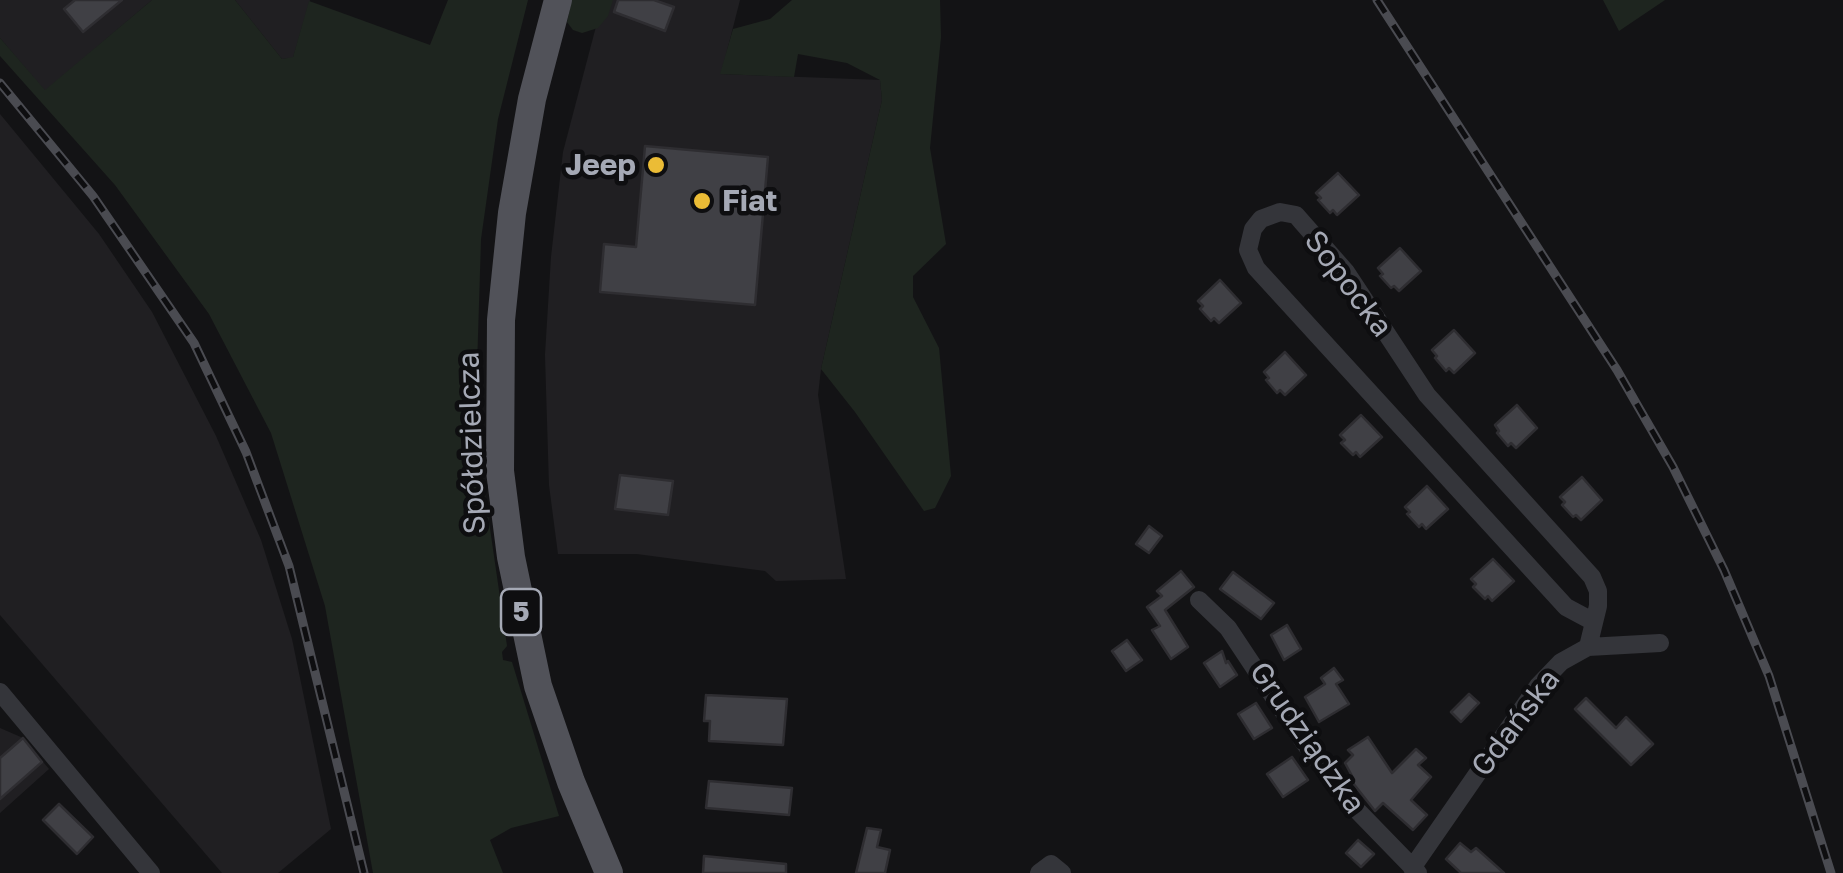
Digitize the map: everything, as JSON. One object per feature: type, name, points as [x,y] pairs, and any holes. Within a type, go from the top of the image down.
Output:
[{"type":"main road","name":"Spółdzielcza","points":[[558,0],[532,99],[512,214],[500,340],[500,471],[511,557],[538,686],[565,766],[609,873]]},
{"type":"street","name":"Sopocka","points":[[1588,647],[1594,622],[1598,591],[1592,577],[1428,395],[1346,272],[1296,216],[1280,212],[1261,219],[1253,228],[1248,250],[1256,268],[1566,607],[1594,622]]},
{"type":"street","name":"Grudziądzka","points":[[1200,600],[1228,628],[1303,742],[1350,803],[1414,871]]},
{"type":"street","name":"Gdańska","points":[[1414,871],[1538,686],[1561,662],[1588,647],[1660,642]]},
{"type":"street","points":[[0,692],[151,873]]},
{"type":"shaded area","points":[[0,0],[152,0],[45,91],[0,38]]},
{"type":"shaded area","points":[[152,0],[235,0],[282,59],[293,57],[309,1],[430,45],[448,0],[528,0],[498,119],[481,239],[477,367],[485,494],[507,646],[502,652],[503,660],[512,662],[559,816],[511,828],[490,840],[503,873],[373,873],[325,606],[271,433],[209,314],[115,185],[0,56],[0,38],[45,90]]},
{"type":"shaded area","points":[[235,0],[310,0],[293,58],[282,59]]},
{"type":"shaded area","points":[[572,0],[613,0],[608,16],[598,28],[582,33],[567,22]]},
{"type":"shaded area","points":[[603,0],[740,0],[721,74],[880,80],[882,100],[818,395],[846,579],[776,581],[765,571],[637,554],[558,554],[549,485],[545,355],[551,257],[563,152]]},
{"type":"shaded area","points":[[792,0],[940,0],[941,37],[930,148],[946,244],[913,276],[913,297],[939,348],[951,476],[935,508],[924,511],[821,369],[882,100],[880,80],[847,63],[798,54],[794,77],[720,74],[733,29],[770,19]]},
{"type":"shaded area","points":[[1603,0],[1665,0],[1619,31]]},
{"type":"shaded area","points":[[0,114],[99,234],[152,312],[216,436],[261,540],[292,639],[331,829],[278,873],[222,873],[0,615]]},
{"type":"shaded area","points":[[0,728],[23,738],[49,769],[0,813]]},
{"type":"building","points":[[75,0],[122,0],[83,32],[64,9]]},
{"type":"building","points":[[618,0],[654,0],[674,7],[665,31],[614,12]]},
{"type":"building","name":"Fiat","points":[[645,146],[768,157],[755,305],[600,292],[604,244],[636,247]]},
{"type":"building","points":[[1338,173],[1359,195],[1337,215],[1333,210],[1330,213],[1316,193]]},
{"type":"building","points":[[1400,248],[1421,271],[1399,291],[1380,276],[1383,274],[1378,268]]},
{"type":"building","points":[[1220,280],[1241,303],[1219,323],[1214,318],[1211,321],[1198,301]]},
{"type":"building","points":[[1454,330],[1475,353],[1454,373],[1449,368],[1446,371],[1432,350]]},
{"type":"building","points":[[1285,352],[1306,375],[1285,395],[1280,390],[1277,393],[1264,372]]},
{"type":"building","points":[[1517,405],[1537,428],[1516,448],[1511,443],[1508,446],[1495,425]]},
{"type":"building","points":[[1361,415],[1382,437],[1360,457],[1341,443],[1345,440],[1340,435]]},
{"type":"building","points":[[620,475],[673,481],[668,515],[615,509]]},
{"type":"building","points":[[1582,477],[1602,500],[1581,520],[1562,505],[1565,502],[1560,497]]},
{"type":"building","points":[[1427,486],[1448,509],[1426,529],[1422,524],[1419,527],[1405,507]]},
{"type":"building","points":[[1149,526],[1162,536],[1149,553],[1136,544]]},
{"type":"building","points":[[1493,559],[1514,581],[1492,601],[1473,587],[1476,584],[1471,579]]},
{"type":"building","points":[[1181,571],[1194,587],[1165,610],[1188,647],[1171,659],[1152,630],[1160,626],[1147,607],[1162,596],[1157,591]]},
{"type":"building","points":[[1233,572],[1274,603],[1261,619],[1220,589]]},
{"type":"building","points":[[1287,625],[1301,649],[1284,660],[1271,635]]},
{"type":"building","points":[[1127,640],[1142,660],[1126,671],[1112,651]]},
{"type":"building","points":[[1222,651],[1237,675],[1220,687],[1204,663]]},
{"type":"building","points":[[1334,668],[1343,680],[1336,684],[1349,704],[1319,722],[1305,697],[1325,684],[1321,678]]},
{"type":"building","points":[[1469,694],[1479,703],[1461,722],[1451,712]]},
{"type":"building","points":[[706,695],[787,699],[783,745],[709,741],[710,721],[704,721]]},
{"type":"building","points":[[1586,698],[1616,728],[1626,717],[1653,744],[1631,765],[1575,709]]},
{"type":"building","points":[[1256,703],[1272,728],[1254,739],[1238,714]]},
{"type":"building","points":[[1368,737],[1392,773],[1416,749],[1426,758],[1418,765],[1431,777],[1411,800],[1427,815],[1413,830],[1383,803],[1375,811],[1349,778],[1352,776],[1345,763],[1353,755],[1348,750]]},
{"type":"building","points":[[23,738],[42,762],[0,799],[0,758]]},
{"type":"building","points":[[1292,757],[1308,780],[1283,797],[1267,774]]},
{"type":"building","points":[[709,781],[792,788],[789,815],[706,808]]},
{"type":"building","points":[[59,804],[93,837],[77,854],[43,820]]},
{"type":"building","points":[[867,828],[881,830],[877,847],[890,850],[885,873],[856,873]]},
{"type":"building","points":[[1358,840],[1374,854],[1361,867],[1346,853]]},
{"type":"building","points":[[1460,843],[1471,852],[1476,848],[1504,873],[1461,873],[1446,859]]},
{"type":"building","points":[[704,856],[786,864],[786,873],[703,873]]},
{"type":"railway","points":[[1377,0],[1617,370],[1673,467],[1724,570],[1769,676],[1831,873]]},
{"type":"railway","points":[[0,83],[93,196],[194,343],[246,452],[289,566],[364,873]]},
{"type":"place","name":"Jeep","points":[[656,165]]},
{"type":"place","name":"Fiat","points":[[702,201]]}]
